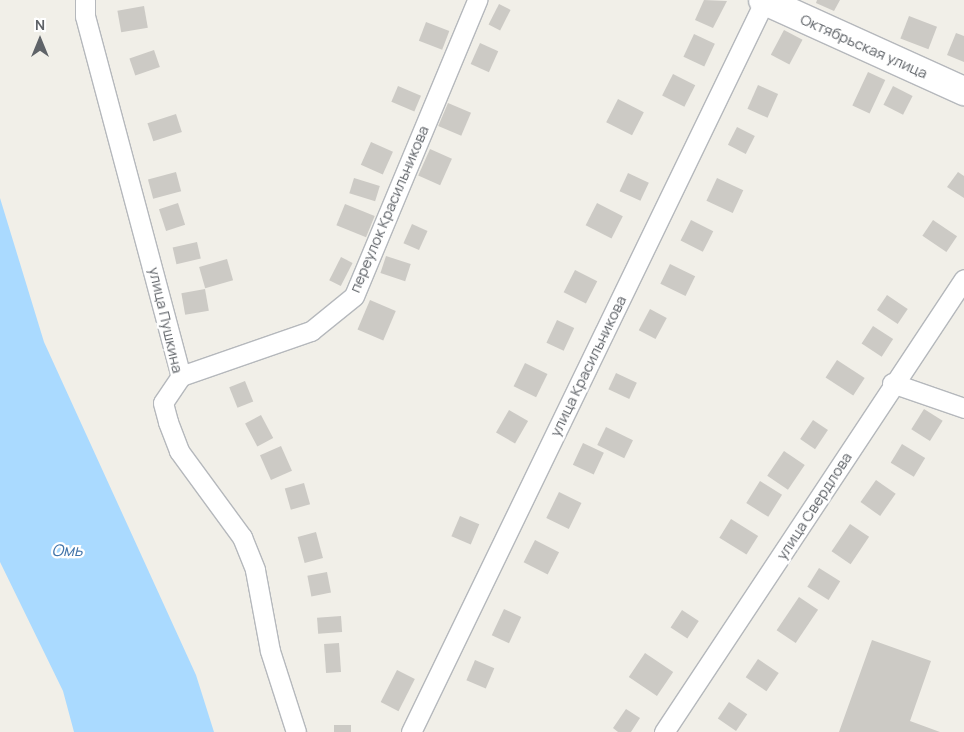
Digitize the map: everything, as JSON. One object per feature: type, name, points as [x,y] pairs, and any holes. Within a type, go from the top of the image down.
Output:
[{"type":"street","name":"улица Пушкина","points":[[85,0],[85,16],[181,376],[163,403],[168,422],[179,451],[242,537],[255,570],[270,651],[296,732]]},
{"type":"street","name":"переулок Красильникова","points":[[181,376],[310,331],[354,296],[477,0]]},
{"type":"street","name":"Октябрьская улица","points":[[765,0],[964,91]]},
{"type":"street","name":"улица Красильникова","points":[[410,732],[765,0]]},
{"type":"street","name":"улица Свердлова","points":[[664,732],[892,383],[964,279]]},
{"type":"street","points":[[892,383],[964,408]]},
{"type":"water","name":"Омь","points":[[0,198],[44,342],[196,675],[214,732],[74,732],[63,691],[0,562]]},
{"type":"building","points":[[704,0],[727,1],[713,28],[695,20]]},
{"type":"building","points":[[817,0],[840,0],[834,11],[816,3]]},
{"type":"building","points":[[499,4],[511,10],[500,30],[489,24]]},
{"type":"building","points":[[144,6],[148,28],[121,32],[117,11]]},
{"type":"building","points":[[909,16],[937,27],[928,49],[900,38]]},
{"type":"building","points":[[426,22],[449,31],[442,50],[419,41]]},
{"type":"building","points":[[784,30],[803,40],[789,65],[771,55]]},
{"type":"building","points":[[956,33],[964,36],[964,62],[947,55]]},
{"type":"building","points":[[694,34],[715,44],[704,66],[683,57]]},
{"type":"building","points":[[480,43],[498,51],[489,72],[471,64]]},
{"type":"building","points":[[154,50],[160,67],[135,75],[129,58]]},
{"type":"building","points":[[868,72],[885,80],[870,114],[852,106]]},
{"type":"building","points":[[673,74],[695,85],[684,107],[662,95]]},
{"type":"building","points":[[758,85],[778,94],[768,118],[747,109]]},
{"type":"building","points":[[398,86],[421,96],[414,111],[391,102]]},
{"type":"building","points":[[893,86],[913,96],[903,115],[883,105]]},
{"type":"building","points":[[618,99],[644,112],[632,135],[606,122]]},
{"type":"building","points":[[448,103],[471,113],[461,136],[438,126]]},
{"type":"building","points":[[176,114],[182,132],[153,141],[147,123]]},
{"type":"building","points":[[737,127],[755,136],[746,154],[728,145]]},
{"type":"building","points":[[371,142],[393,152],[383,175],[361,165]]},
{"type":"building","points":[[430,149],[452,159],[440,185],[418,175]]},
{"type":"building","points":[[176,172],[181,191],[153,199],[148,180]]},
{"type":"building","points":[[958,172],[964,176],[964,198],[947,187]]},
{"type":"building","points":[[628,173],[649,183],[640,201],[620,191]]},
{"type":"building","points":[[354,178],[380,186],[375,201],[349,193]]},
{"type":"building","points":[[717,178],[743,190],[733,213],[706,201]]},
{"type":"building","points":[[178,203],[185,225],[166,231],[159,209]]},
{"type":"building","points":[[597,203],[623,216],[611,238],[586,225]]},
{"type":"building","points":[[345,204],[375,216],[366,237],[336,225]]},
{"type":"building","points":[[691,220],[713,231],[703,252],[681,240]]},
{"type":"building","points":[[933,220],[957,236],[946,252],[922,236]]},
{"type":"building","points":[[412,224],[428,231],[419,250],[403,243]]},
{"type":"building","points":[[197,242],[201,259],[176,264],[173,248]]},
{"type":"building","points":[[386,256],[411,264],[405,281],[380,273]]},
{"type":"building","points":[[341,257],[353,263],[341,286],[329,280]]},
{"type":"building","points":[[227,259],[233,280],[205,288],[199,267]]},
{"type":"building","points":[[670,264],[695,276],[686,296],[660,284]]},
{"type":"building","points":[[575,270],[597,281],[586,304],[564,292]]},
{"type":"building","points":[[205,289],[209,311],[185,315],[181,293]]},
{"type":"building","points":[[887,295],[908,309],[898,324],[877,310]]},
{"type":"building","points":[[370,300],[396,311],[383,340],[357,329]]},
{"type":"building","points":[[650,309],[667,318],[656,339],[639,330]]},
{"type":"building","points":[[557,320],[574,328],[564,351],[546,343]]},
{"type":"building","points":[[873,326],[893,339],[882,357],[862,344]]},
{"type":"building","points":[[837,360],[865,378],[853,396],[826,378]]},
{"type":"building","points":[[525,363],[547,374],[536,397],[514,386]]},
{"type":"building","points":[[616,373],[637,383],[629,399],[608,389]]},
{"type":"building","points":[[245,381],[253,401],[237,408],[229,387]]},
{"type":"building","points":[[924,409],[943,421],[930,441],[911,429]]},
{"type":"building","points":[[509,410],[528,421],[515,444],[496,433]]},
{"type":"building","points":[[261,415],[273,438],[257,446],[245,423]]},
{"type":"building","points":[[813,420],[828,430],[815,449],[800,439]]},
{"type":"building","points":[[606,427],[633,440],[624,458],[597,445]]},
{"type":"building","points":[[583,443],[604,453],[594,474],[573,465]]},
{"type":"building","points":[[902,444],[925,458],[914,477],[891,463]]},
{"type":"building","points":[[281,446],[292,471],[271,480],[260,455]]},
{"type":"building","points":[[784,451],[805,465],[788,490],[767,476]]},
{"type":"building","points":[[876,480],[896,494],[880,516],[861,502]]},
{"type":"building","points":[[760,481],[782,495],[768,517],[746,503]]},
{"type":"building","points":[[304,483],[310,504],[291,510],[285,489]]},
{"type":"building","points":[[559,492],[581,503],[569,529],[546,518]]},
{"type":"building","points":[[460,516],[479,524],[471,544],[451,536]]},
{"type":"building","points":[[731,519],[758,536],[746,555],[719,538]]},
{"type":"building","points":[[850,524],[869,537],[851,564],[832,551]]},
{"type":"building","points":[[316,532],[323,558],[305,563],[298,537]]},
{"type":"building","points":[[535,540],[559,552],[548,575],[524,562]]},
{"type":"building","points":[[819,568],[840,581],[829,600],[807,587]]},
{"type":"building","points":[[327,572],[331,593],[311,596],[307,576]]},
{"type":"building","points":[[799,597],[818,610],[796,643],[777,630]]},
{"type":"building","points":[[504,609],[521,617],[509,643],[492,635]]},
{"type":"building","points":[[682,610],[699,621],[687,639],[671,628]]},
{"type":"building","points":[[341,616],[342,632],[318,634],[317,618]]},
{"type":"building","points":[[872,640],[931,661],[910,721],[940,732],[839,732]]},
{"type":"building","points":[[339,643],[341,672],[326,673],[324,644]]},
{"type":"building","points":[[645,653],[673,672],[657,696],[629,677]]},
{"type":"building","points":[[758,659],[779,673],[766,691],[746,677]]},
{"type":"building","points":[[475,660],[494,668],[486,688],[466,680]]},
{"type":"building","points":[[397,670],[415,679],[398,711],[381,702]]},
{"type":"building","points":[[729,702],[747,714],[736,731],[718,719]]},
{"type":"building","points":[[626,709],[640,718],[631,732],[618,732],[613,728]]},
{"type":"building","points":[[334,725],[351,725],[351,732],[334,732]]}]
